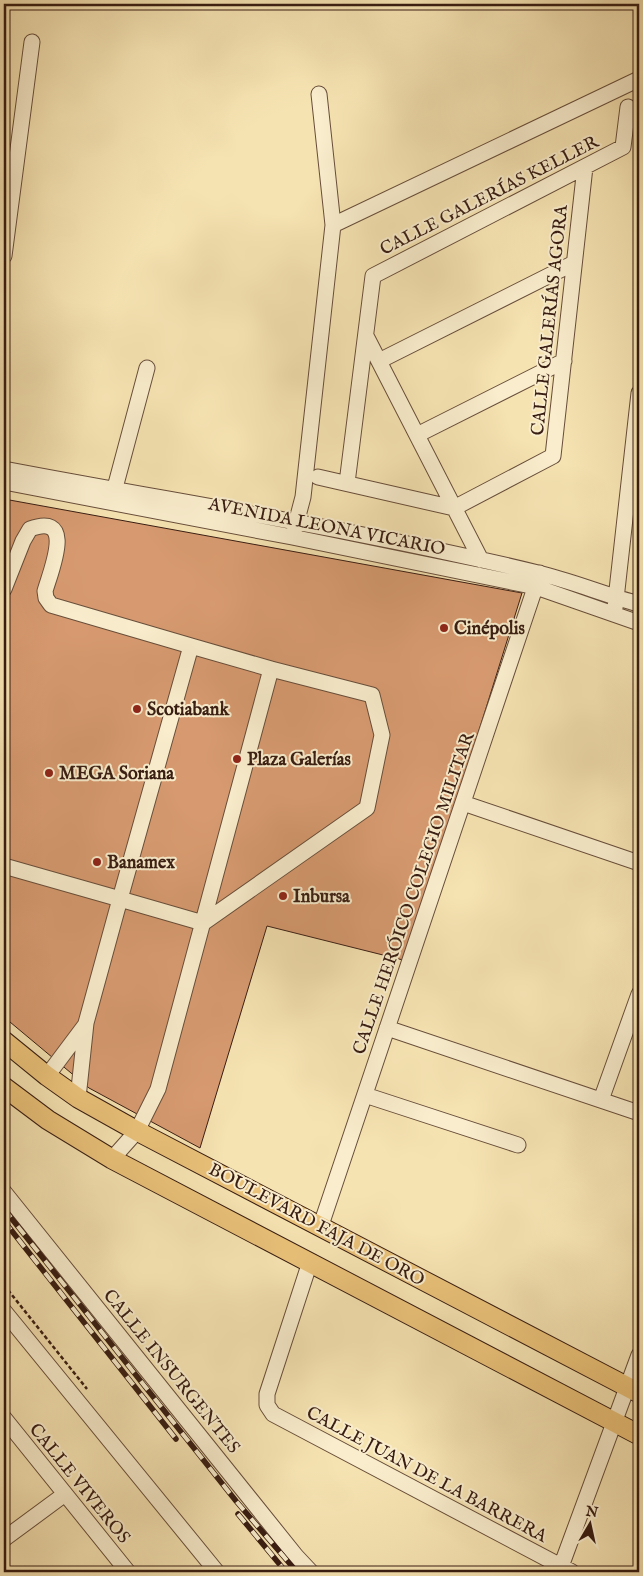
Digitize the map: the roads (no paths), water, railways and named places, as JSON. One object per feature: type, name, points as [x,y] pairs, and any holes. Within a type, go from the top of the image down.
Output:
[{"type":"main road","name":"BOULEVARD FAJA DE ORO","points":[[4,1041],[78,1098],[137,1131],[321,1225],[633,1390]]},
{"type":"main road","name":"BOULEVARD FAJA DE ORO","points":[[4,1087],[48,1120],[112,1159],[639,1434]]},
{"type":"street","points":[[4,256],[32,42]]},
{"type":"street","points":[[333,225],[639,79]]},
{"type":"street","points":[[292,537],[302,497],[333,225],[319,94]]},
{"type":"street","name":"CALLE GALERÍAS KELLER","points":[[366,336],[373,276],[623,148],[628,107]]},
{"type":"street","name":"CALLE GALERÍAS AGORA","points":[[454,508],[553,456],[585,167]]},
{"type":"street","points":[[379,362],[574,264]]},
{"type":"street","points":[[366,336],[481,560]]},
{"type":"street","points":[[347,482],[366,336]]},
{"type":"street","points":[[417,435],[564,361]]},
{"type":"street","points":[[113,497],[147,368]]},
{"type":"street","points":[[614,615],[632,516],[639,393]]},
{"type":"street","name":"AVENIDA LEONA VICARIO","points":[[4,469],[113,497],[292,537],[538,580],[639,604]]},
{"type":"street","points":[[318,477],[347,482],[454,508]]},
{"type":"street","name":"AVENIDA LEONA VICARIO","points":[[4,482],[296,521],[481,560],[538,580],[614,615],[639,623]]},
{"type":"street","points":[[4,589],[23,541],[30,529],[40,525],[48,526],[54,530],[57,536],[58,547],[45,591],[46,598],[51,605],[271,670],[372,695],[382,735],[367,808],[203,923]]},
{"type":"street","name":"CALLE HERÓICO COLEGIO MILITAR","points":[[321,1225],[538,580]]},
{"type":"street","points":[[78,1098],[86,1022],[190,646]]},
{"type":"street","points":[[112,1159],[137,1131],[158,1089],[271,670]]},
{"type":"street","points":[[463,803],[639,863]]},
{"type":"street","points":[[4,866],[203,923]]},
{"type":"street","points":[[601,1100],[639,994]]},
{"type":"street","points":[[48,1076],[86,1022]]},
{"type":"street","points":[[387,1028],[639,1113]]},
{"type":"street","points":[[365,1094],[518,1145]]},
{"type":"street","name":"CALLE INSURGENTES","points":[[4,1192],[296,1556],[311,1572]]},
{"type":"street","name":"CALLE JUAN DE LA BARRERA","points":[[310,1262],[267,1394],[267,1405],[273,1414],[564,1570]]},
{"type":"street","points":[[4,1310],[214,1570]]},
{"type":"street","points":[[564,1570],[614,1422],[633,1390],[639,1355]]},
{"type":"street","name":"CALLE VIVEROS","points":[[4,1418],[126,1572]]},
{"type":"street","points":[[4,1539],[65,1494]]},
{"type":"railway","points":[[4,1209],[236,1501],[297,1572]]},
{"type":"railway","points":[[4,1221],[176,1439]]},
{"type":"railway","points":[[238,1514],[286,1572]]},
{"type":"place","name":"Cinépolis","points":[[444,628]]},
{"type":"place","name":"Scotiabank","points":[[137,709]]},
{"type":"place","name":"Plaza Galerías","points":[[237,759]]},
{"type":"place","name":"MEGA Soriana","points":[[49,773]]},
{"type":"place","name":"Banamex","points":[[97,862]]},
{"type":"place","name":"Inbursa","points":[[283,896]]}]
